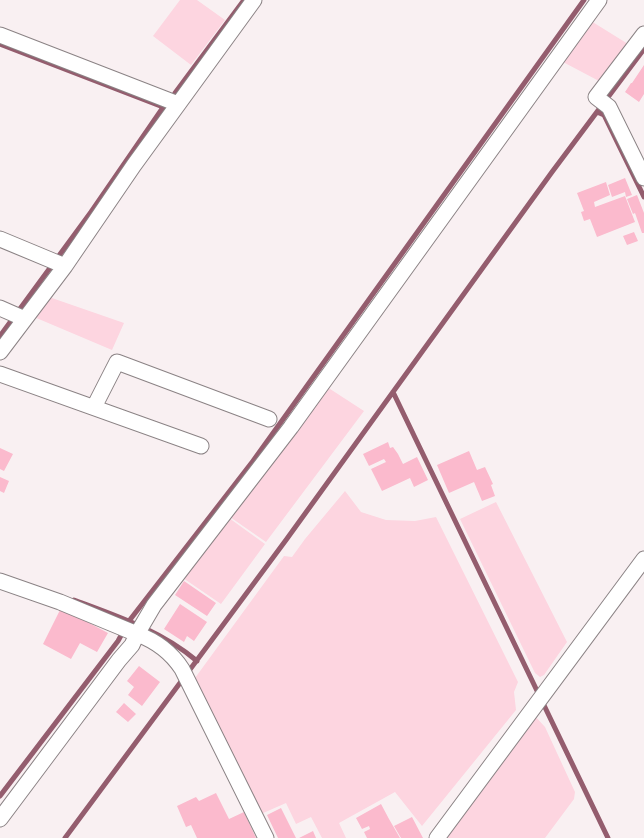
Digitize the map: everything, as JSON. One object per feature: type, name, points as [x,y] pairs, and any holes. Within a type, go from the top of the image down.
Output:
[{"type":"street","points":[[0,352],[14,314],[59,263],[134,165],[254,0]]},
{"type":"street","points":[[0,819],[119,660],[132,645],[134,629],[291,427],[599,0]]},
{"type":"street","points":[[644,34],[596,97],[604,103],[644,178]]},
{"type":"street","points":[[0,35],[178,104]]},
{"type":"street","points":[[0,239],[59,263]]},
{"type":"street","points":[[94,407],[117,362],[269,419]]},
{"type":"street","points":[[0,374],[201,446]]},
{"type":"street","points":[[437,838],[644,559]]},
{"type":"street","points":[[0,581],[134,629],[175,658],[191,686],[266,838]]},
{"type":"shaded area","points":[[180,0],[197,0],[225,20],[191,65],[153,36]]},
{"type":"shaded area","points":[[591,21],[628,44],[599,81],[563,62]]},
{"type":"shaded area","points":[[49,297],[124,323],[112,350],[34,317]]},
{"type":"shaded area","points":[[327,387],[364,411],[266,542],[230,517]]},
{"type":"shaded area","points":[[345,491],[361,512],[386,520],[415,521],[436,517],[518,682],[514,692],[516,710],[422,826],[395,792],[339,823],[346,838],[322,838],[311,817],[296,824],[286,803],[261,814],[195,678],[284,556],[292,557]]},
{"type":"shaded area","points":[[496,502],[567,642],[544,675],[540,677],[535,673],[460,519]]},
{"type":"shaded area","points":[[229,518],[265,544],[221,604],[183,578]]},
{"type":"shaded area","points":[[534,715],[545,727],[575,792],[574,799],[545,838],[445,838]]},
{"type":"building","points":[[644,65],[644,94],[639,102],[625,92]]},
{"type":"building","points":[[625,178],[632,195],[626,197],[625,192],[612,197],[608,185]]},
{"type":"building","points":[[606,182],[610,195],[594,202],[595,207],[625,196],[635,222],[597,237],[590,219],[584,221],[581,212],[584,211],[577,193]]},
{"type":"building","points":[[637,195],[644,213],[644,233],[642,233],[635,213],[633,214],[627,199]]},
{"type":"building","points":[[634,232],[638,241],[627,245],[623,236]]},
{"type":"building","points":[[388,442],[390,448],[393,447],[403,464],[417,457],[428,480],[414,487],[410,478],[382,491],[371,469],[386,462],[384,459],[369,466],[363,454]]},
{"type":"building","points":[[0,448],[13,454],[4,471],[0,469]]},
{"type":"building","points":[[469,451],[477,470],[485,467],[493,484],[491,485],[495,496],[482,501],[474,482],[449,493],[437,465]]},
{"type":"building","points":[[0,477],[9,481],[4,493],[0,491]]},
{"type":"building","points":[[184,581],[216,603],[207,616],[175,595]]},
{"type":"building","points":[[180,604],[207,622],[194,641],[187,636],[184,642],[164,629]]},
{"type":"building","points":[[61,608],[108,633],[97,652],[80,643],[71,659],[43,644]]},
{"type":"building","points":[[139,666],[160,682],[142,706],[128,695],[134,687],[127,681]]},
{"type":"building","points":[[124,703],[136,714],[128,722],[116,712]]},
{"type":"building","points":[[216,793],[229,819],[244,812],[256,838],[197,838],[191,825],[186,827],[177,806],[196,797],[199,801]]},
{"type":"building","points":[[381,804],[400,838],[367,838],[364,832],[370,829],[369,826],[362,829],[356,818]]},
{"type":"building","points":[[281,808],[296,838],[278,838],[267,815]]},
{"type":"building","points":[[412,817],[423,838],[401,838],[394,826]]},
{"type":"building","points":[[313,831],[316,838],[299,838]]},
{"type":"waterway","points":[[175,93],[244,0]]},
{"type":"waterway","points":[[0,796],[118,641],[129,621],[253,461],[584,0]]},
{"type":"waterway","points":[[0,44],[163,107]]},
{"type":"waterway","points":[[65,838],[286,540],[552,172],[644,49]]},
{"type":"waterway","points":[[0,336],[91,212],[164,106]]},
{"type":"waterway","points":[[597,112],[604,115],[644,197]]},
{"type":"waterway","points":[[393,392],[608,838]]},
{"type":"waterway","points":[[74,600],[138,625],[169,641],[197,661]]}]
